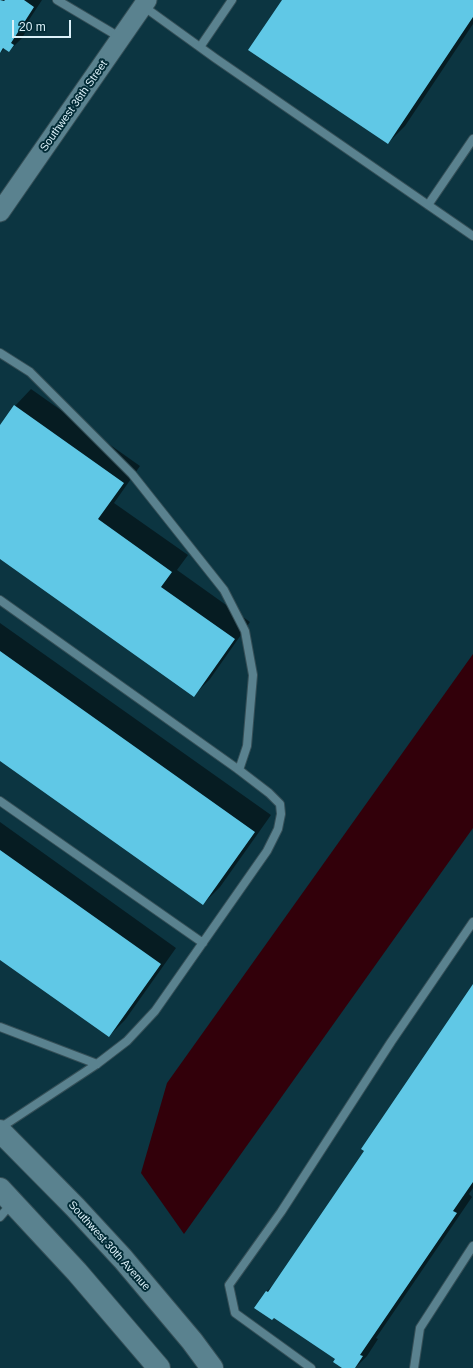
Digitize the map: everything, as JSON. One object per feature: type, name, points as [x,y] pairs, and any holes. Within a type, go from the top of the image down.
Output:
[{"type":"main road","name":"Southwest 30th Avenue","points":[[0,1130],[70,1202],[123,1260],[192,1341],[212,1368]]},
{"type":"main road","points":[[4,1203],[77,1272],[159,1368]]},
{"type":"street","name":"Southwest 36th Street","points":[[0,212],[145,3]]},
{"type":"lane","points":[[57,0],[121,38]]},
{"type":"lane","points":[[200,47],[232,0]]},
{"type":"lane","points":[[145,3],[200,47],[473,236]]},
{"type":"lane","points":[[428,205],[473,139]]},
{"type":"lane","points":[[0,354],[30,372],[132,474],[224,590],[245,631],[253,675],[247,746],[239,770]]},
{"type":"lane","points":[[0,600],[239,770],[269,793],[280,804],[281,814],[278,830],[267,851],[155,1011],[127,1041],[97,1064],[0,1130]]},
{"type":"lane","points":[[0,801],[202,943]]},
{"type":"lane","points":[[312,1368],[235,1313],[229,1285],[281,1212],[391,1042],[473,922]]},
{"type":"lane","points":[[0,1027],[97,1064]]},
{"type":"lane","points":[[414,1368],[420,1328],[473,1246]]},
{"type":"shaded area","points":[[473,654],[473,828],[184,1234],[141,1173],[167,1083]]},
{"type":"building","points":[[0,0],[24,0],[34,7],[11,43],[14,45],[9,52],[3,48],[0,53]]},
{"type":"building","points":[[282,0],[473,0],[473,17],[388,144],[248,50]]},
{"type":"building","points":[[14,405],[124,483],[98,519],[172,572],[161,587],[235,639],[194,697],[0,559],[0,425]]},
{"type":"building","points":[[0,651],[255,832],[203,905],[0,761]]},
{"type":"building","points":[[0,850],[161,964],[109,1037],[0,960]]},
{"type":"building","points":[[473,984],[473,1182],[453,1211],[457,1213],[360,1355],[363,1356],[355,1368],[342,1368],[333,1362],[335,1359],[274,1318],[272,1320],[254,1308],[266,1291],[268,1292],[364,1151],[361,1149]]}]
